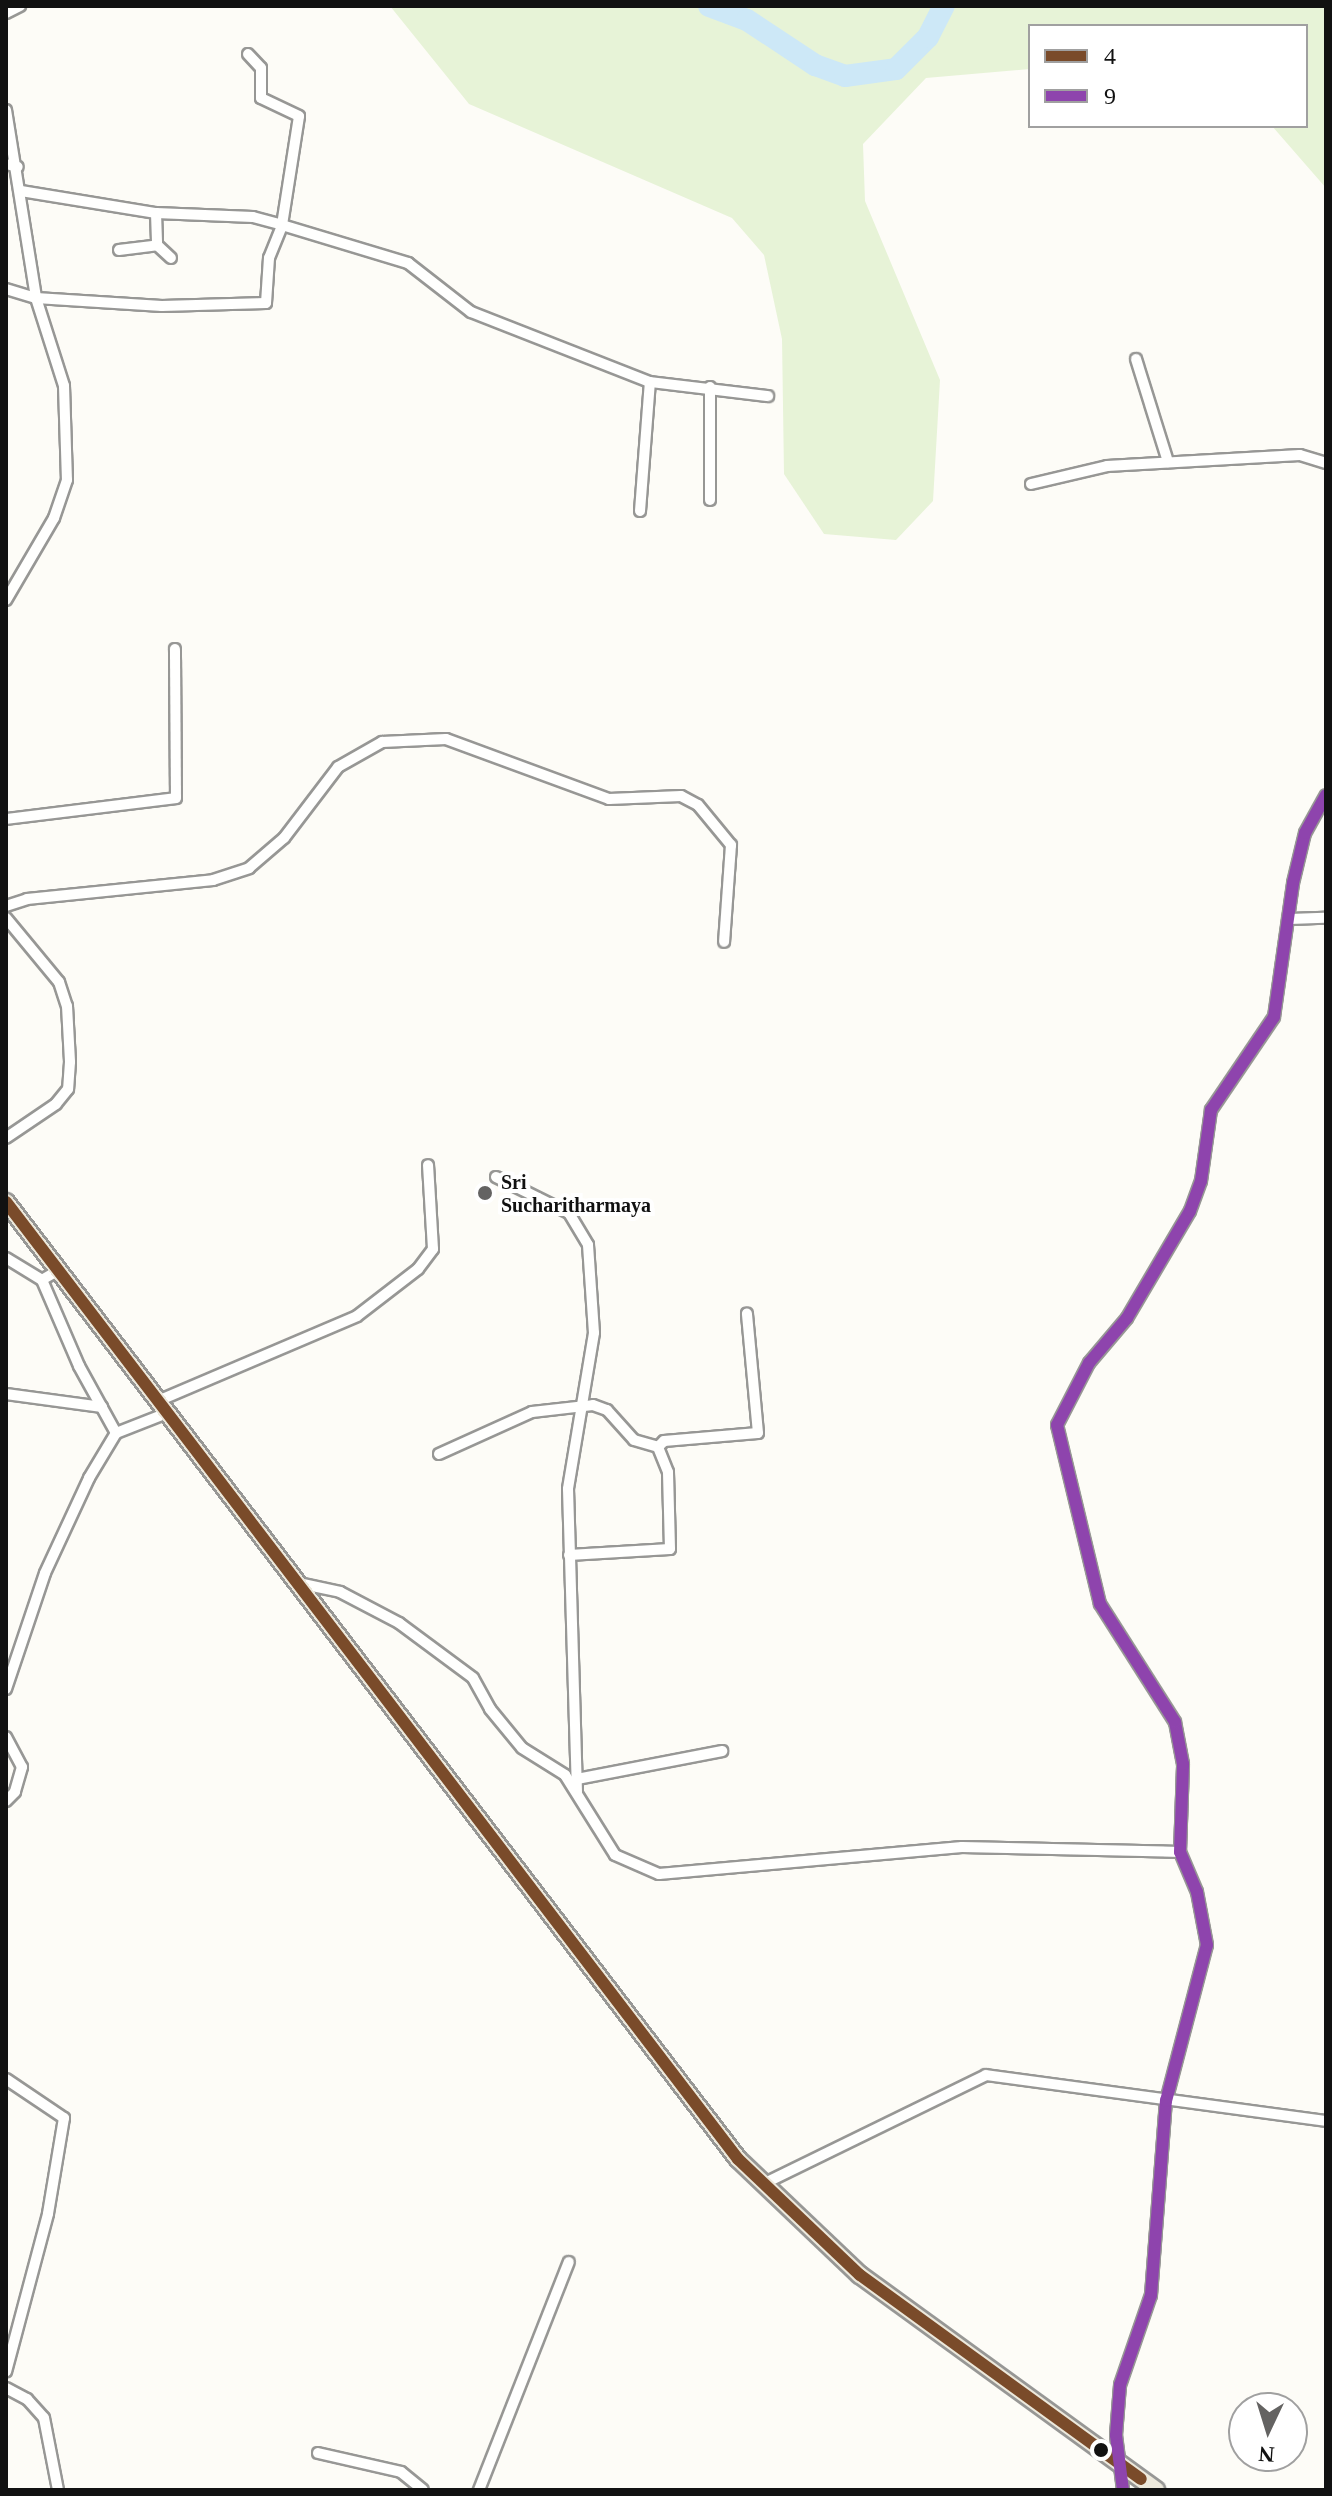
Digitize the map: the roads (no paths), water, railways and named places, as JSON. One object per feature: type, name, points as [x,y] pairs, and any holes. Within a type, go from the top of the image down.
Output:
[{"type":"main road","points":[[6,1202],[162,1407],[303,1584],[685,2093],[763,2184],[860,2275],[1156,2490]]},
{"type":"street","points":[[6,13],[20,6]]},
{"type":"street","points":[[6,289],[36,298],[162,306],[266,303],[269,258],[282,225],[299,116],[261,98],[261,68],[248,54]]},
{"type":"street","points":[[6,110],[18,167],[36,298],[64,386],[67,480],[54,518],[6,600]]},
{"type":"street","points":[[6,164],[18,167]]},
{"type":"street","points":[[21,191],[156,213],[253,217],[408,263],[471,312],[650,382],[768,396]]},
{"type":"street","points":[[156,213],[157,245],[171,258]]},
{"type":"street","points":[[119,250],[157,245]]},
{"type":"street","points":[[1136,359],[1168,462]]},
{"type":"street","points":[[640,511],[650,382]]},
{"type":"street","points":[[710,387],[710,500]]},
{"type":"street","points":[[1031,484],[1107,466],[1300,455],[1326,463]]},
{"type":"street","points":[[6,819],[176,798],[175,649]]},
{"type":"street","points":[[6,906],[27,899],[213,880],[249,868],[284,838],[338,767],[382,742],[446,739],[609,799],[681,796],[698,805],[731,845],[724,942]]},
{"type":"street","points":[[1123,2490],[1118,2462],[1120,2385],[1151,2295],[1166,2101],[1207,1945],[1197,1892],[1180,1852],[1183,1764],[1175,1722],[1100,1604],[1057,1425],[1089,1363],[1127,1318],[1190,1211],[1201,1181],[1211,1110],[1274,1017],[1288,919],[1305,833],[1326,795]]},
{"type":"street","points":[[6,918],[59,982],[67,1006],[70,1062],[68,1089],[56,1104],[6,1138]]},
{"type":"street","points":[[1288,919],[1326,918]]},
{"type":"street","points":[[6,1689],[45,1573],[89,1478],[116,1433],[162,1407],[357,1316],[418,1269],[433,1249],[428,1165]]},
{"type":"street","points":[[496,1177],[569,1213],[588,1245],[594,1333],[568,1489],[577,1794]]},
{"type":"street","points":[[6,1258],[42,1280],[116,1433]]},
{"type":"street","points":[[42,1280],[59,1270]]},
{"type":"street","points":[[658,1447],[664,1441],[758,1433],[747,1314]]},
{"type":"street","points":[[6,1394],[102,1407]]},
{"type":"street","points":[[439,1454],[532,1412],[580,1410],[593,1405],[607,1410],[634,1440],[658,1447]]},
{"type":"street","points":[[569,1555],[670,1549],[668,1472],[658,1447]]},
{"type":"street","points":[[303,1584],[340,1592],[399,1623],[473,1678],[490,1709],[522,1748],[565,1775],[615,1855],[659,1874],[962,1847],[1180,1852]]},
{"type":"street","points":[[6,1801],[15,1792],[22,1767],[7,1740]]},
{"type":"street","points":[[577,1779],[722,1751]]},
{"type":"street","points":[[763,2184],[986,2075],[1326,2121]]},
{"type":"street","points":[[6,2079],[64,2118],[48,2214],[6,2372]]},
{"type":"street","points":[[479,2490],[569,2262]]},
{"type":"street","points":[[6,2388],[27,2399],[44,2418],[58,2490]]},
{"type":"street","points":[[318,2453],[401,2472],[423,2490]]},
{"type":"waterway","points":[[709,6],[747,20],[815,65],[845,76],[896,69],[928,37],[944,6]]},
{"type":"place","name":"Sri Sucharitharmaya","points":[[485,1193]]}]
